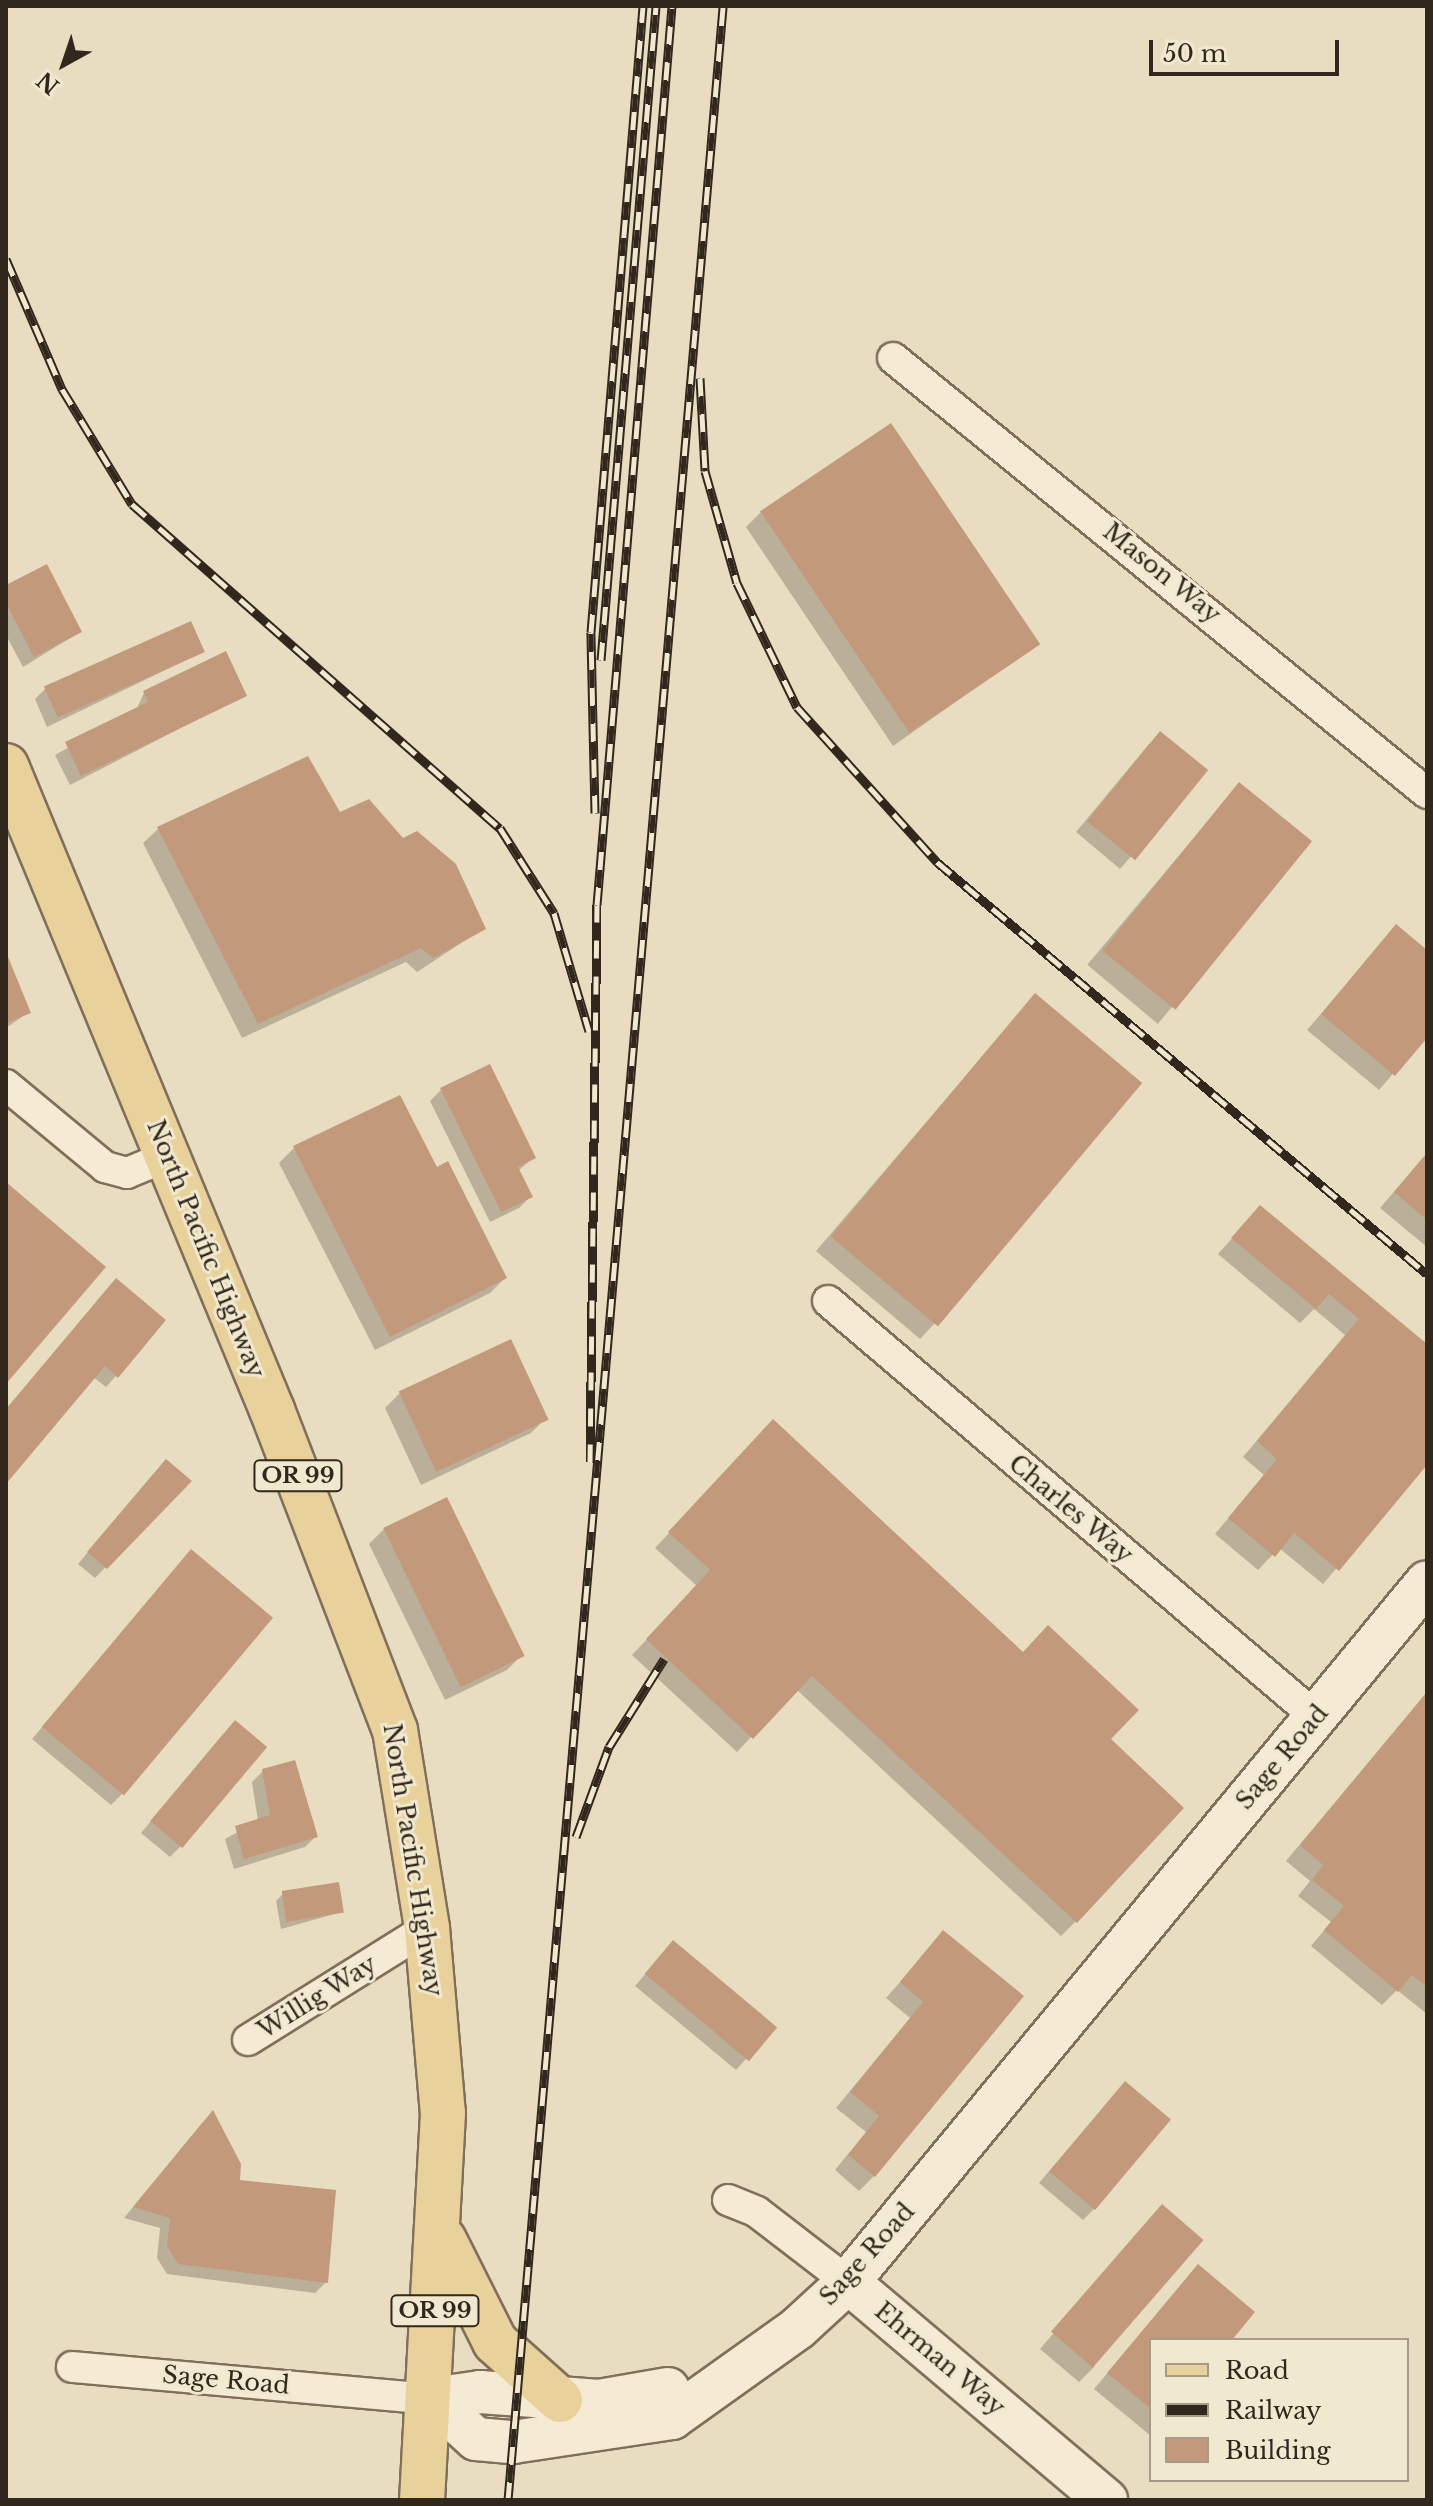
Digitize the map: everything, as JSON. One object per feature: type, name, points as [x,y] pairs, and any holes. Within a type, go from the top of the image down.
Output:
[{"type":"main road","name":"North Pacific Highway","points":[[6,766],[375,1666],[395,1730],[427,1928],[443,2113],[432,2399],[422,2500]]},
{"type":"main road","name":"Sage Road","points":[[432,2399],[476,2439],[513,2442],[672,2418],[848,2282],[1427,1582]]},
{"type":"main road","points":[[438,2222],[461,2286],[495,2342],[560,2400]]},
{"type":"main road","name":"Ehrman Way","points":[[848,2282],[1106,2500]]},
{"type":"main road","points":[[432,2399],[480,2392],[560,2400],[636,2397],[726,2378]]},
{"type":"street","name":"Mason Way","points":[[893,358],[1427,793]]},
{"type":"street","points":[[6,1085],[105,1167],[127,1173],[168,1156]]},
{"type":"street","name":"Charles Way","points":[[828,1301],[1315,1716]]},
{"type":"street","name":"Willig Way","points":[[248,2040],[427,1928]]},
{"type":"street","name":"Ehrman Way","points":[[728,2200],[768,2219],[848,2282]]},
{"type":"street","name":"Sage Road","points":[[72,2367],[432,2399]]},
{"type":"building","points":[[891,423],[1040,644],[909,733],[760,511]]},
{"type":"building","points":[[47,564],[82,632],[34,657],[6,603],[6,585]]},
{"type":"building","points":[[191,621],[205,652],[58,718],[44,686]]},
{"type":"building","points":[[226,651],[247,696],[81,776],[65,742],[148,702],[143,691]]},
{"type":"building","points":[[1160,731],[1208,770],[1135,860],[1087,821]]},
{"type":"building","points":[[308,756],[340,812],[369,799],[403,838],[417,831],[456,864],[486,929],[433,958],[421,948],[258,1024],[157,827]]},
{"type":"building","points":[[1239,782],[1312,841],[1175,1010],[1102,951]]},
{"type":"building","points":[[1396,924],[1427,950],[1427,1038],[1395,1076],[1321,1014]]},
{"type":"building","points":[[6,952],[31,1013],[6,1023]]},
{"type":"building","points":[[1035,993],[1142,1083],[938,1327],[831,1237]]},
{"type":"building","points":[[490,1064],[536,1158],[518,1167],[533,1197],[501,1212],[440,1088]]},
{"type":"building","points":[[400,1095],[437,1167],[448,1161],[507,1278],[390,1337],[293,1146]]},
{"type":"building","points":[[1427,1153],[1427,1220],[1394,1192]]},
{"type":"building","points":[[6,1182],[106,1267],[6,1384]]},
{"type":"building","points":[[1260,1205],[1427,1344],[1427,1465],[1339,1571],[1294,1533],[1275,1557],[1228,1518],[1277,1459],[1257,1441],[1359,1319],[1329,1294],[1316,1309],[1231,1238]]},
{"type":"building","points":[[116,1278],[166,1320],[118,1378],[105,1366],[6,1484],[6,1409]]},
{"type":"building","points":[[511,1339],[549,1420],[436,1472],[399,1391]]},
{"type":"building","points":[[773,1419],[1023,1652],[1048,1625],[1139,1710],[1111,1739],[1184,1808],[1077,1923],[812,1676],[753,1739],[646,1639],[710,1570],[668,1532]]},
{"type":"building","points":[[166,1459],[192,1481],[107,1569],[87,1552]]},
{"type":"building","points":[[447,1497],[525,1656],[461,1687],[383,1528]]},
{"type":"building","points":[[191,1549],[273,1618],[124,1796],[42,1727]]},
{"type":"building","points":[[1427,1692],[1427,1987],[1412,1975],[1398,1992],[1324,1930],[1344,1906],[1312,1880],[1323,1865],[1300,1845]]},
{"type":"building","points":[[235,1720],[267,1747],[182,1848],[150,1821]]},
{"type":"building","points":[[295,1760],[318,1837],[244,1859],[235,1826],[270,1815],[262,1769]]},
{"type":"building","points":[[339,1882],[344,1913],[287,1922],[282,1891]]},
{"type":"building","points":[[943,1930],[1024,1996],[875,2177],[848,2155],[879,2116],[850,2092],[923,2002],[900,1982]]},
{"type":"building","points":[[673,1940],[777,2027],[749,2061],[645,1974]]},
{"type":"building","points":[[1125,2081],[1171,2120],[1095,2210],[1049,2171]]},
{"type":"building","points":[[213,2110],[241,2164],[240,2180],[336,2190],[328,2283],[178,2264],[167,2246],[170,2218],[133,2207]]},
{"type":"building","points":[[1162,2204],[1204,2240],[1093,2368],[1051,2332]]},
{"type":"building","points":[[1198,2264],[1255,2312],[1234,2338],[1149,2338],[1149,2407],[1107,2373]]},
{"type":"railway","points":[[595,813],[591,632],[643,6]]},
{"type":"railway","points":[[601,660],[656,6]]},
{"type":"railway","points":[[590,1462],[597,905],[672,6]]},
{"type":"railway","points":[[508,2500],[723,6]]},
{"type":"railway","points":[[6,259],[62,389],[132,504],[500,828],[554,913],[589,1031]]},
{"type":"railway","points":[[700,378],[705,471],[737,583],[797,707],[937,862],[1427,1274]]},
{"type":"railway","points":[[576,1837],[609,1747],[664,1659]]}]
